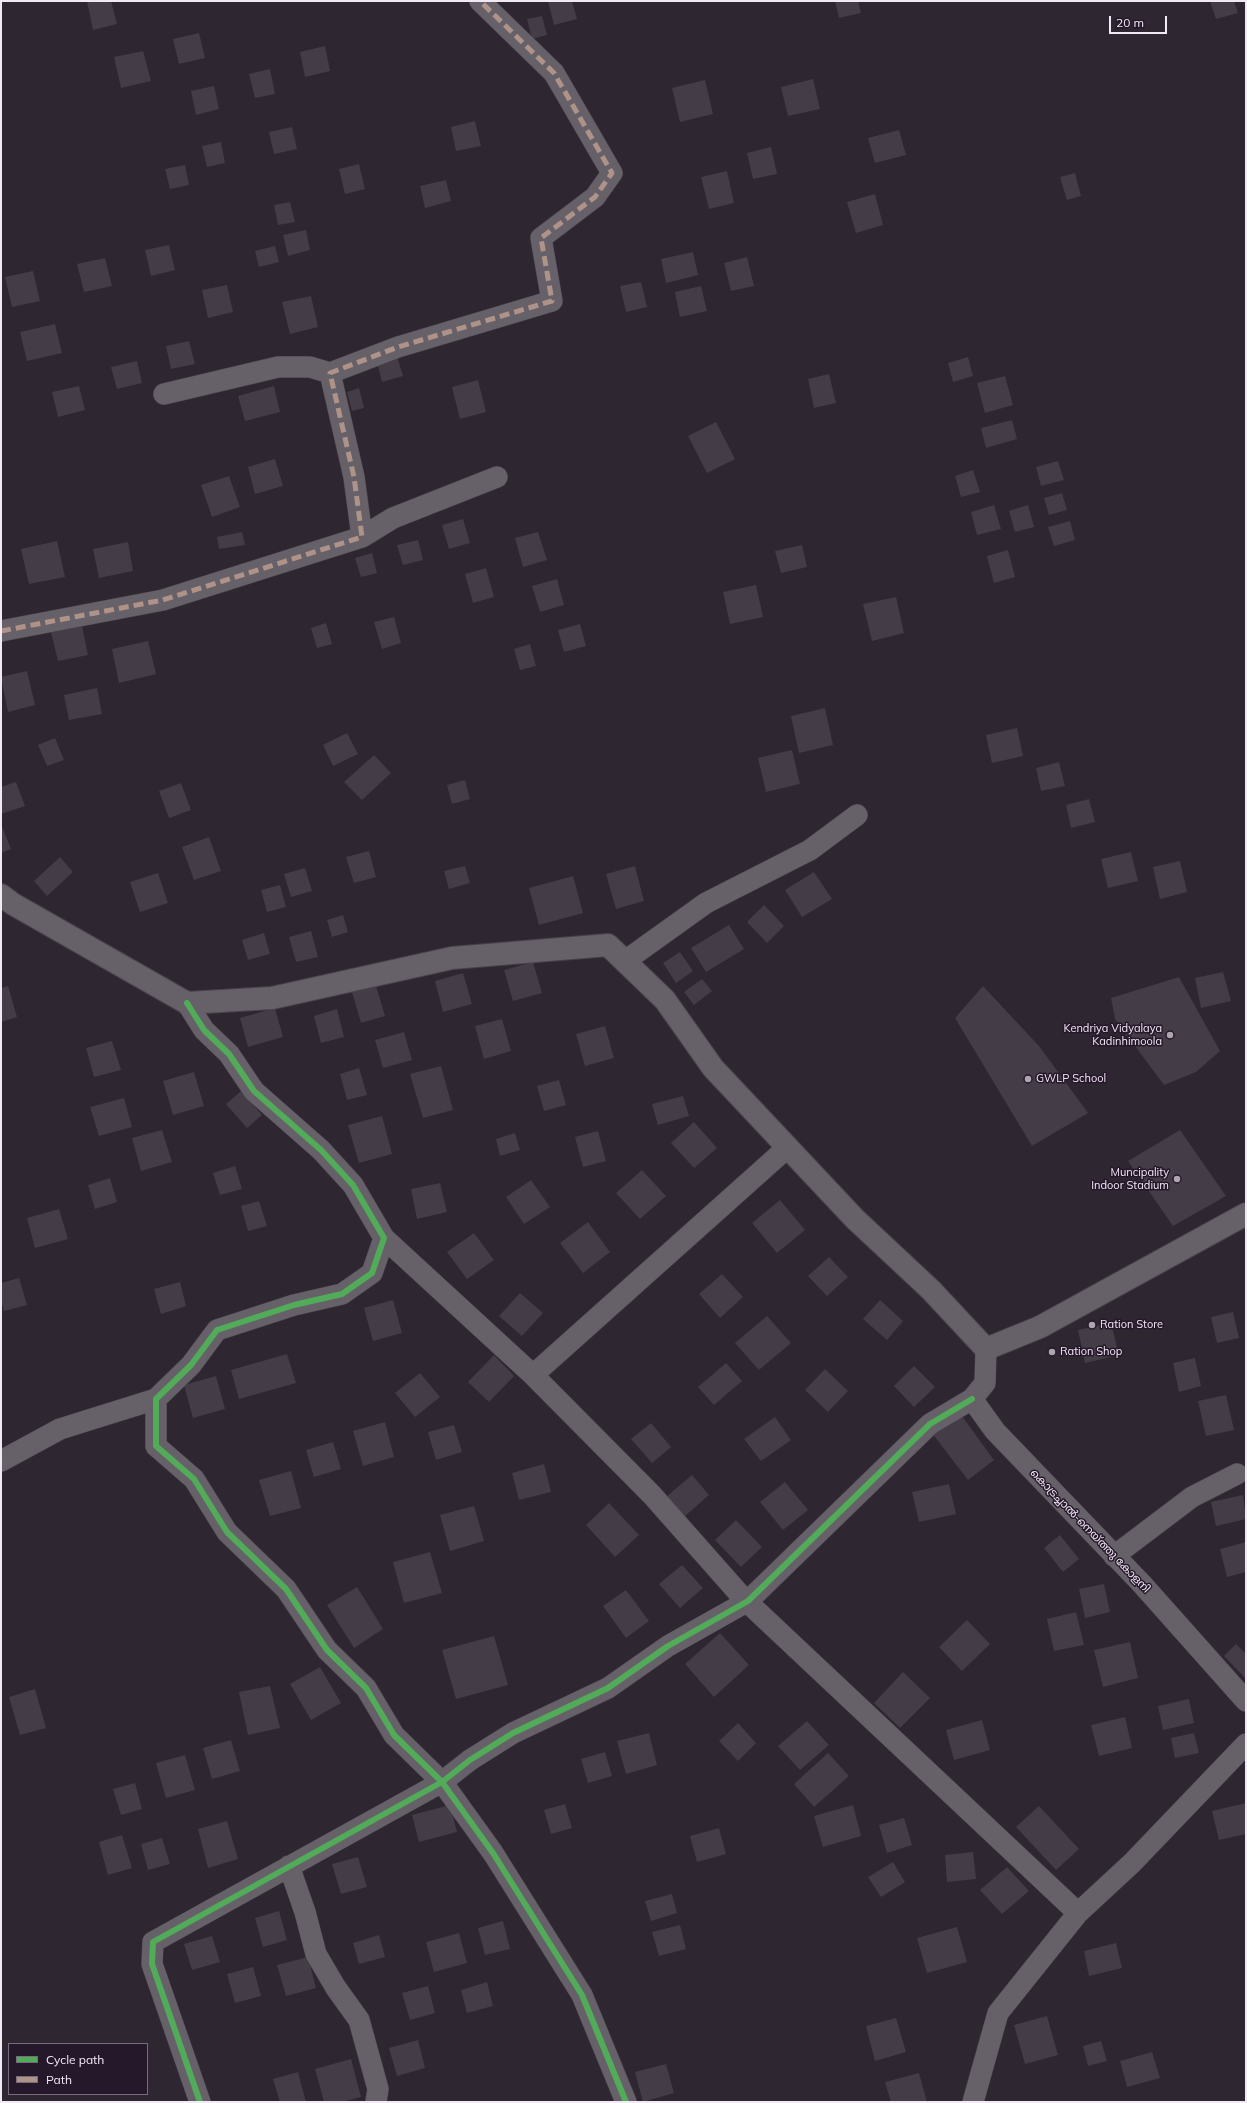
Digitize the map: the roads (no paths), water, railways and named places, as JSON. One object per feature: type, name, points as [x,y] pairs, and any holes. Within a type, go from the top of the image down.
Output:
[{"type":"main road","points":[[1,895],[13,904],[188,1003],[272,998],[452,958],[608,945],[665,1000],[713,1068],[855,1219],[931,1290],[986,1349],[1040,1327],[1246,1214]]},
{"type":"street","points":[[164,394],[278,367],[310,367],[330,373],[398,347],[552,301],[541,238],[595,197],[612,173],[554,73],[480,1]]},
{"type":"street","points":[[330,373],[354,477],[362,537]]},
{"type":"street","points":[[1,631],[163,600],[362,537],[393,518],[497,477]]},
{"type":"street","points":[[625,961],[706,903],[810,850],[857,815]]},
{"type":"street","points":[[188,1003],[204,1030],[229,1054],[254,1091],[321,1150],[353,1185],[384,1238],[533,1375],[652,1495],[743,1598],[748,1601],[1078,1913]]},
{"type":"street","points":[[533,1375],[788,1147]]},
{"type":"street","points":[[1,1461],[60,1429],[156,1399],[191,1365],[217,1330],[294,1305],[342,1294],[372,1273],[384,1238]]},
{"type":"street","points":[[200,2102],[152,1964],[153,1942],[442,1782],[470,1760],[513,1733],[608,1688],[668,1646],[748,1601],[930,1424],[972,1398],[986,1383],[986,1349]]},
{"type":"street","name":"കൊട്രച്ചാൽ-നെയ്ത്തു കോളനി","points":[[972,1398],[996,1431],[1114,1556],[1246,1701]]},
{"type":"street","points":[[156,1399],[156,1446],[194,1479],[227,1532],[286,1589],[327,1650],[366,1688],[394,1736],[442,1782],[493,1853],[582,1995],[626,2102]]},
{"type":"street","points":[[1114,1556],[1192,1496],[1237,1474]]},
{"type":"street","points":[[974,2102],[998,2013],[1078,1913],[1132,1863],[1246,1744]]},
{"type":"street","points":[[289,1866],[305,1912],[316,1954],[336,1988],[359,2020],[378,2089],[376,2102]]},
{"type":"place","name":"Kendriya Vidyalaya Kadinhimoola","points":[[1170,1035]]},
{"type":"place","name":"GWLP School","points":[[1028,1079]]},
{"type":"place","name":"Muncipality Indoor Stadium","points":[[1177,1179]]},
{"type":"place","name":"Ration Store","points":[[1092,1325]]},
{"type":"place","name":"Ration Shop","points":[[1052,1352]]}]
